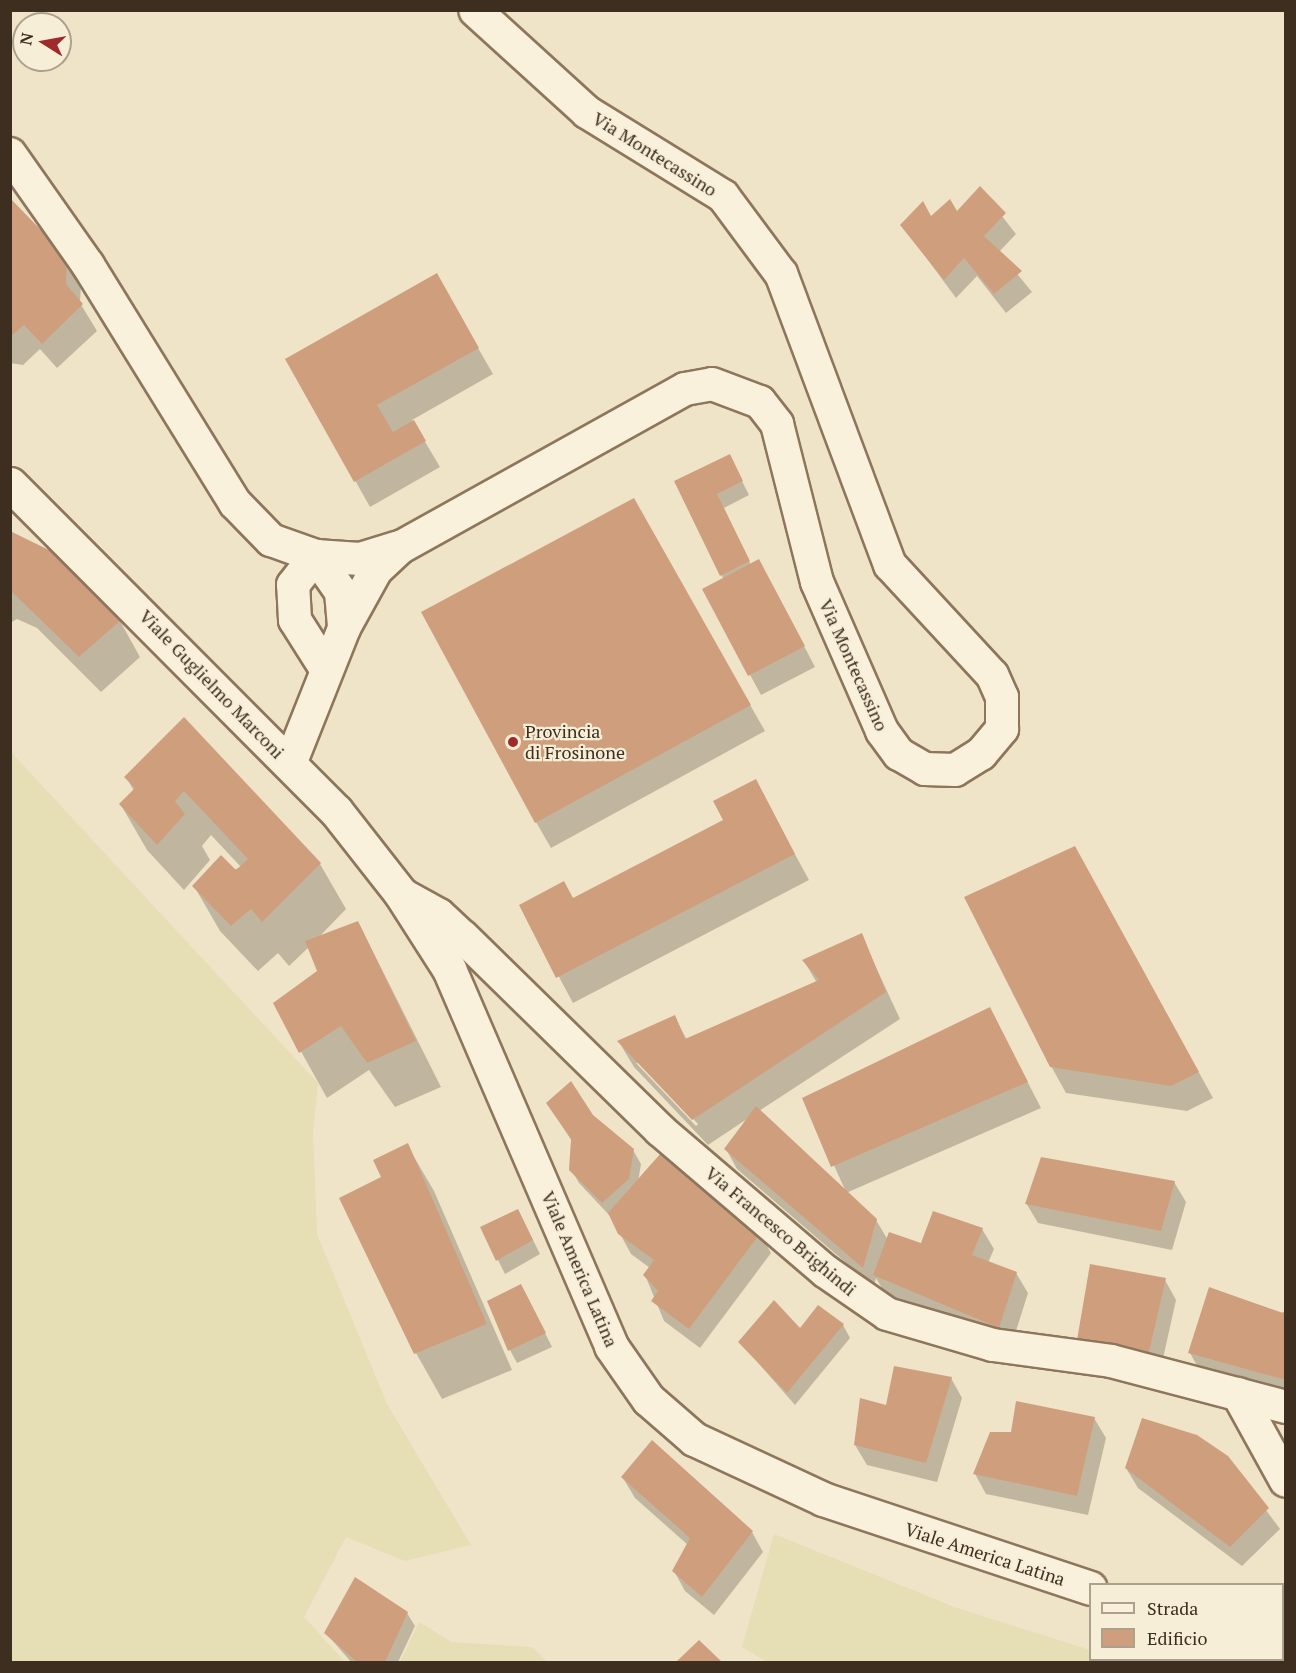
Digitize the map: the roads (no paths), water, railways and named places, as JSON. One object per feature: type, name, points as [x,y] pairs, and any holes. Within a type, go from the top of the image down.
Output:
[{"type":"main road","name":"Viale Guglielmo Marconi","points":[[10,484],[290,764],[401,894]]},
{"type":"main road","name":"Viale America Latina","points":[[401,894],[449,969],[611,1346],[648,1399],[694,1439],[823,1499],[1089,1588]]},
{"type":"street","name":"Via Montecassino","points":[[290,764],[326,669],[344,628],[375,570],[401,547],[685,389],[712,384],[736,390],[760,402],[777,424],[817,582],[882,731],[899,754],[925,769],[955,770],[981,754],[1002,729],[1002,697],[992,675],[890,565],[781,274],[723,196],[587,112],[475,10]]},
{"type":"street","points":[[10,154],[88,265],[235,503],[271,540],[316,556],[360,559],[401,547]]},
{"type":"street","points":[[316,556],[340,592],[344,628]]},
{"type":"street","points":[[316,556],[293,585],[295,620],[326,669]]},
{"type":"street","name":"Via Francesco Brighindi","points":[[401,894],[447,922],[660,1130],[825,1271],[887,1314],[993,1345],[1111,1361],[1286,1407]]},
{"type":"street","points":[[1238,1394],[1286,1481]]},
{"type":"place","name":"Provincia di Frosinone","points":[[513,742]]}]
